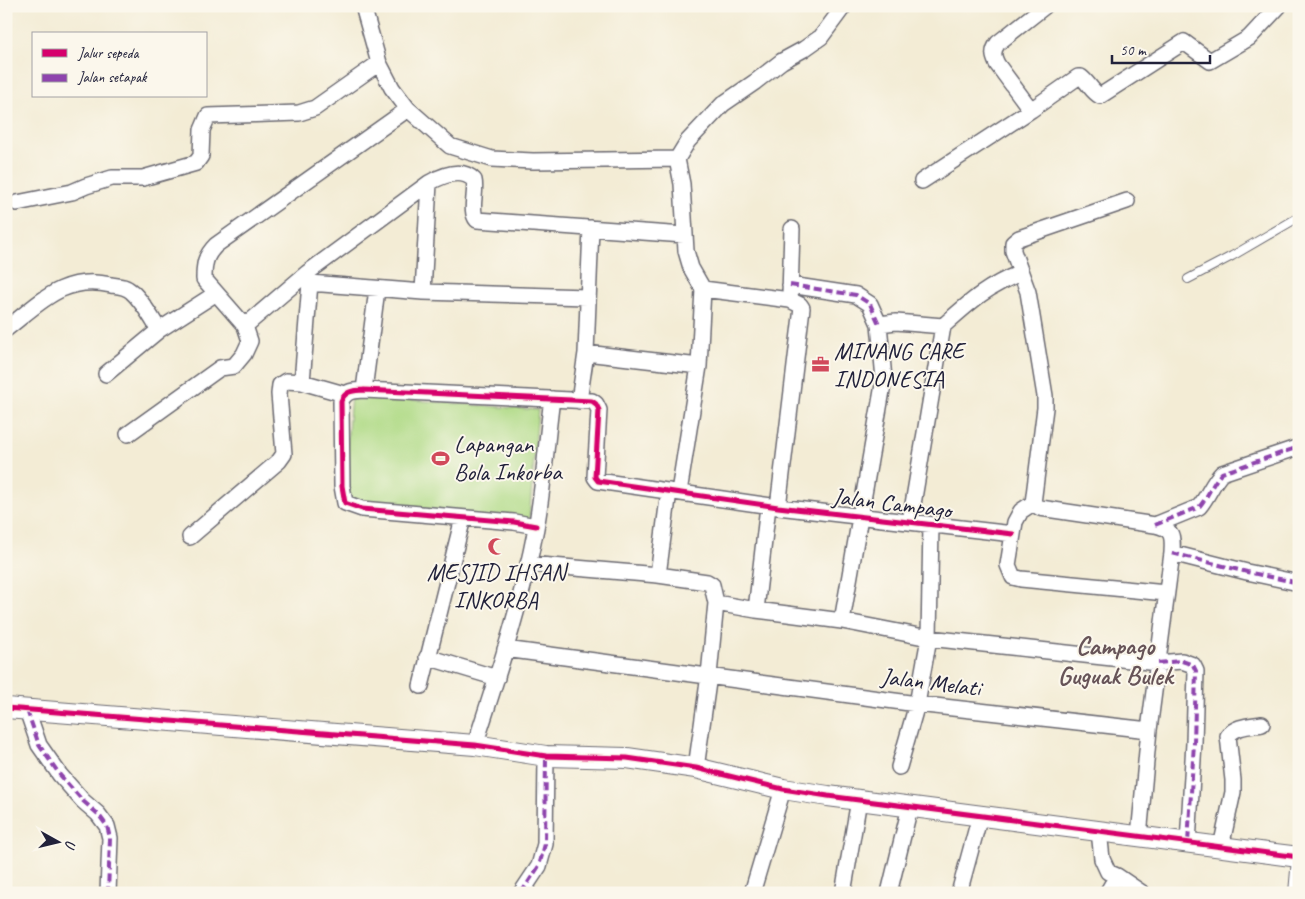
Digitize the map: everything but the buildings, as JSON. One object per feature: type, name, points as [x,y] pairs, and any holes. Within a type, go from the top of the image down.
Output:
[{"type":"street","points":[[363,6],[379,63],[392,88],[408,109],[450,146],[492,159],[534,161],[677,159]]},
{"type":"street","points":[[658,575],[699,366],[703,289],[690,268],[684,235],[682,184],[677,159],[688,140],[723,104],[782,61],[821,37],[844,6]]},
{"type":"street","points":[[1031,110],[993,57],[998,43],[1045,6]]},
{"type":"street","points":[[922,181],[1078,77],[1082,76],[1096,94],[1100,96],[1184,42],[1189,44],[1204,58],[1214,59],[1249,38],[1279,6]]},
{"type":"street","points":[[18,203],[72,192],[112,178],[143,178],[196,163],[201,156],[202,130],[208,116],[299,113],[315,108],[379,63]]},
{"type":"street","points":[[128,434],[220,368],[234,366],[244,354],[250,341],[245,326],[204,279],[205,260],[216,245],[408,109]]},
{"type":"street","points":[[245,326],[429,183],[446,174],[466,174],[471,177],[475,185],[474,217],[477,220],[684,235]]},
{"type":"street","points":[[423,292],[429,183]]},
{"type":"street","points":[[1033,504],[1045,396],[1028,292],[1013,251],[1013,243],[1019,238],[1126,201]]},
{"type":"street","points":[[190,537],[279,461],[284,454],[279,394],[280,385],[286,381],[302,382],[344,394],[364,390],[579,401],[586,353],[591,228]]},
{"type":"street","points":[[756,610],[803,312],[790,292],[792,229]]},
{"type":"street","points":[[910,522],[943,326],[983,292],[1001,281],[1021,273]]},
{"type":"street","points":[[308,278],[377,289],[588,298]]},
{"type":"street","points":[[302,382],[308,278]]},
{"type":"street","points":[[6,329],[52,293],[76,283],[106,283],[126,287],[136,297],[159,330]]},
{"type":"street","points":[[364,390],[377,289]]},
{"type":"street","points":[[703,289],[856,295],[870,304],[879,324],[884,379],[842,621]]},
{"type":"street","points":[[106,374],[159,330],[216,294]]},
{"type":"street","points":[[879,324],[896,322],[943,326]]},
{"type":"street","points":[[586,353],[699,366]]},
{"type":"street","points":[[344,394],[341,401],[342,486],[345,503],[362,509],[514,522],[536,526]]},
{"type":"street","points":[[475,745],[497,678],[528,564],[536,526],[552,400]]},
{"type":"street","name":"Jalan Campago","points":[[579,401],[592,402],[596,404],[599,410],[596,479],[773,507],[1013,534]]},
{"type":"street","points":[[1155,525],[1199,507],[1204,502],[1216,479],[1222,474],[1299,447]]},
{"type":"street","points":[[1033,504],[1040,508],[1155,525],[1163,527],[1170,532],[1172,553],[1149,730],[1139,836]]},
{"type":"street","points":[[1033,504],[1021,511],[1017,516],[1008,565],[1013,577],[1166,593]]},
{"type":"street","points":[[421,686],[463,518]]},
{"type":"street","points":[[899,767],[917,704],[929,638],[931,525]]},
{"type":"street","points":[[1172,553],[1299,583]]},
{"type":"street","points":[[528,564],[658,575],[712,584],[716,603],[709,675],[696,768]]},
{"type":"street","points":[[716,603],[842,621],[929,638],[1158,663],[1187,662],[1193,665],[1196,671],[1194,743],[1188,843]]},
{"type":"street","name":"Jalan Melati","points":[[505,649],[917,704],[1149,730]]},
{"type":"street","points":[[427,657],[497,678]]},
{"type":"street","points":[[6,708],[475,745],[546,756],[627,758],[696,768],[783,789],[1298,857]]},
{"type":"street","points":[[27,710],[39,746],[60,775],[98,814],[107,826],[110,838],[108,893]]},
{"type":"street","points":[[1221,847],[1233,792],[1228,736],[1231,731],[1237,728],[1262,724]]},
{"type":"street","points":[[521,893],[539,866],[545,844],[546,756]]},
{"type":"street","points":[[752,893],[783,789]]},
{"type":"street","points":[[842,893],[859,800]]},
{"type":"street","points":[[889,893],[910,807]]},
{"type":"street","points":[[959,893],[980,816]]},
{"type":"street","points":[[1099,831],[1102,859],[1108,872],[1142,893]]},
{"type":"street","points":[[1107,893],[1117,876]]},
{"type":"lane","points":[[1188,279],[1299,217]]},
{"type":"lane","points":[[1293,893],[1298,857]]},
{"type":"green space","name":"Lapangan Bola Inkorba","points":[[351,395],[538,410],[529,521],[342,506]]},
{"type":"marked path","points":[[790,285],[856,295],[870,304],[879,324]]},
{"type":"marked path","points":[[1155,525],[1199,507],[1222,473],[1299,447]]},
{"type":"marked path","points":[[1172,553],[1299,583]]},
{"type":"marked path","points":[[1158,663],[1182,661],[1193,665],[1196,671],[1188,843]]},
{"type":"marked path","points":[[27,710],[39,745],[60,775],[83,801],[98,814],[107,826],[110,838],[108,893]]},
{"type":"marked path","points":[[521,893],[539,866],[545,844],[546,756]]},
{"type":"cycle path","points":[[536,526],[514,522],[362,509],[345,503],[342,486],[341,401],[343,397],[350,392],[364,390],[592,401],[599,410],[595,477],[598,481],[778,507],[1013,534]]},
{"type":"cycle path","points":[[6,708],[475,745],[546,756],[627,758],[696,768],[783,789],[828,796],[1299,857]]},
{"type":"place","name":"MINANG CARE INDONESIA","points":[[820,365]]},
{"type":"place","name":"Lapangan Bola Inkorba","points":[[440,458]]},
{"type":"place","name":"MESJID IHSAN INKORBA","points":[[496,546]]},
{"type":"district","name":"Campago Guguak Bulek","points":[[1115,660]]}]
